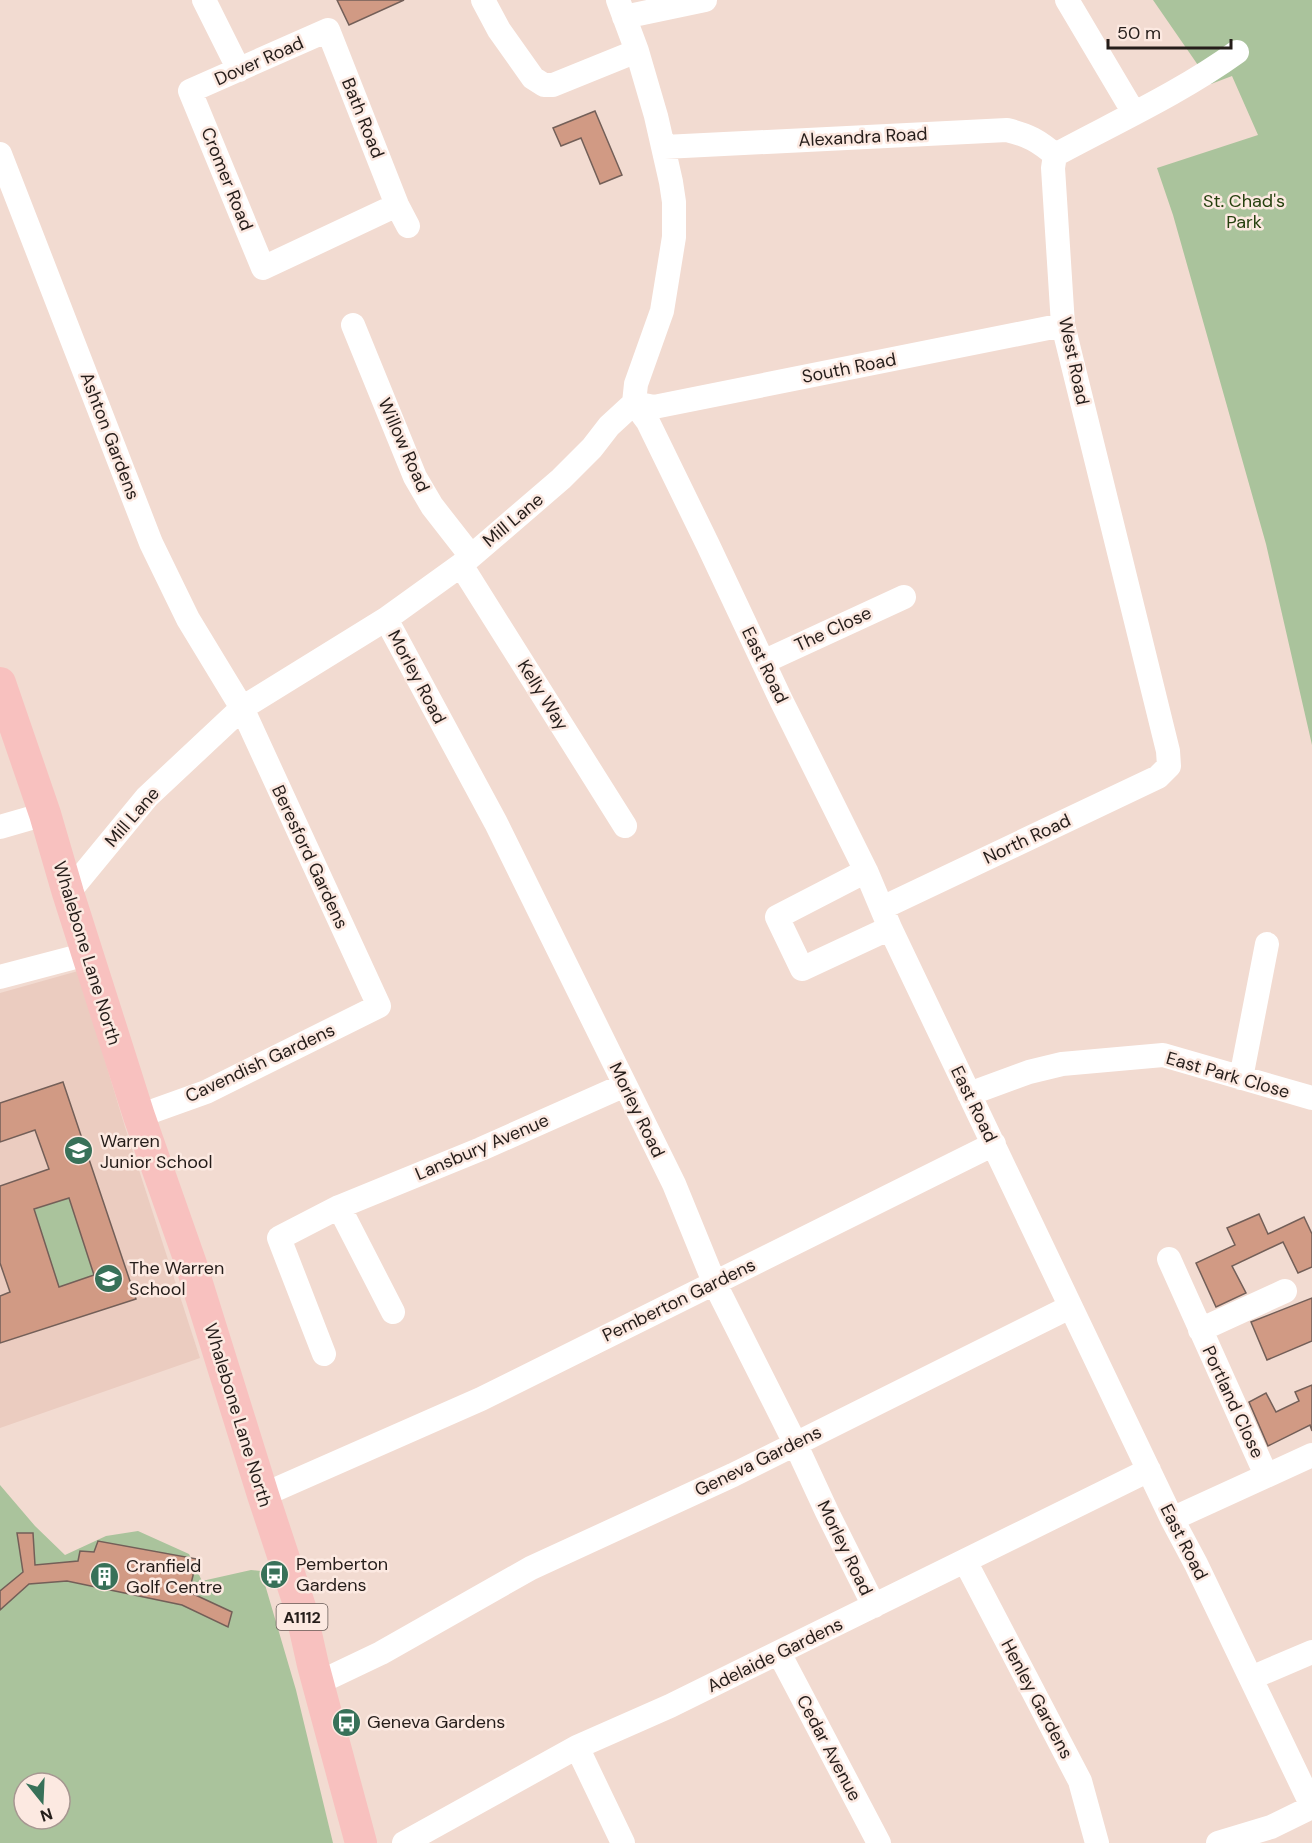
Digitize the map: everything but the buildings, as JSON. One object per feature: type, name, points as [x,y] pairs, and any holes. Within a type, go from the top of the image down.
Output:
[{"type":"main road","name":"Whalebone Lane North","points":[[0,683],[45,814],[139,1116],[194,1272],[300,1607],[361,1843]]},
{"type":"street","points":[[204,0],[239,70]]},
{"type":"street","points":[[483,0],[499,30],[533,78],[544,85],[553,85],[637,51]]},
{"type":"street","points":[[634,403],[641,367],[662,311],[674,237],[674,202],[664,147],[637,51],[621,8],[705,0]]},
{"type":"street","points":[[1066,0],[1134,113]]},
{"type":"street","name":"Dover Road","points":[[190,91],[328,30]]},
{"type":"street","name":"Bath Road","points":[[263,268],[403,216],[328,30]]},
{"type":"street","points":[[1055,155],[1195,80],[1237,52]]},
{"type":"street","name":"Cromer Road","points":[[190,91],[263,268]]},
{"type":"street","name":"Alexandra Road","points":[[664,147],[1007,130],[1026,135],[1044,145],[1055,155]]},
{"type":"street","name":"Ashton Gardens","points":[[0,154],[151,543],[188,619],[242,708]]},
{"type":"street","name":"West Road","points":[[1055,155],[1053,168],[1063,325],[1168,751],[1169,765]]},
{"type":"street","name":"Willow Road","points":[[353,325],[415,477],[466,560]]},
{"type":"street","name":"South Road","points":[[634,403],[654,407],[1063,325]]},
{"type":"street","name":"Mill Lane","points":[[68,893],[147,797],[242,708],[386,620],[466,560],[561,479],[592,448],[609,426],[634,403]]},
{"type":"street","name":"East Road","points":[[634,403],[648,422],[866,871],[886,918],[1070,1307],[1172,1519],[1197,1564],[1312,1806]]},
{"type":"street","name":"Kelly Way","points":[[466,560],[625,826]]},
{"type":"street","name":"The Close","points":[[763,662],[904,597]]},
{"type":"street","name":"Morley Road","points":[[386,620],[496,823],[674,1184],[714,1282],[874,1606]]},
{"type":"street","name":"Beresford Gardens","points":[[242,708],[379,1006]]},
{"type":"street","name":"North Road","points":[[866,871],[777,917],[802,969],[886,918],[1158,777],[1169,765]]},
{"type":"street","points":[[0,827],[45,814]]},
{"type":"street","points":[[1241,1078],[1267,944]]},
{"type":"street","points":[[0,977],[87,954]]},
{"type":"street","name":"Cavendish Gardens","points":[[139,1116],[206,1092],[379,1006]]},
{"type":"street","name":"East Park Close","points":[[969,1094],[1029,1072],[1062,1064],[1163,1055],[1312,1098]]},
{"type":"street","name":"Lansbury Avenue","points":[[324,1354],[279,1238],[339,1207],[481,1149],[625,1085]]},
{"type":"street","name":"Pemberton Gardens","points":[[263,1495],[481,1399],[994,1144]]},
{"type":"street","points":[[339,1207],[393,1312]]},
{"type":"street","name":"Portland Close","points":[[1169,1259],[1266,1475]]},
{"type":"street","name":"Portland Close","points":[[1200,1330],[1285,1291]]},
{"type":"street","name":"Geneva Gardens","points":[[318,1683],[381,1653],[531,1568],[733,1475],[1070,1307]]},
{"type":"street","points":[[1172,1519],[1312,1455]]},
{"type":"street","name":"Adelaide Gardens","points":[[404,1843],[577,1747],[670,1706],[1149,1470]]},
{"type":"street","name":"Henley Gardens","points":[[965,1561],[1080,1781],[1097,1843]]},
{"type":"street","points":[[1251,1678],[1312,1652]]},
{"type":"street","name":"Cedar Avenue","points":[[779,1653],[879,1843]]},
{"type":"street","points":[[577,1747],[623,1843]]},
{"type":"street","points":[[1218,1843],[1271,1827],[1312,1806]]},
{"type":"shaded area","points":[[78,971],[125,1127],[200,1358],[0,1428],[0,993]]},
{"type":"green space","name":"St. Chad's Park","points":[[1153,0],[1312,0],[1312,745],[1266,544],[1173,215],[1157,168],[1258,135],[1232,76],[1211,84]]},
{"type":"green space","points":[[69,1198],[94,1275],[59,1287],[34,1209]]},
{"type":"green space","points":[[0,1485],[35,1526],[65,1555],[106,1536],[138,1531],[189,1554],[202,1581],[251,1570],[261,1571],[296,1690],[333,1843],[0,1843]]},
{"type":"place","name":"Warren Junior School","points":[[79,1151]]},
{"type":"place","name":"The Warren School","points":[[108,1278]]},
{"type":"place","name":"Pemberton Gardens","points":[[275,1574]]},
{"type":"place","name":"Cranfield Golf Centre","points":[[105,1576]]},
{"type":"place","name":"Geneva Gardens","points":[[346,1722]]}]
